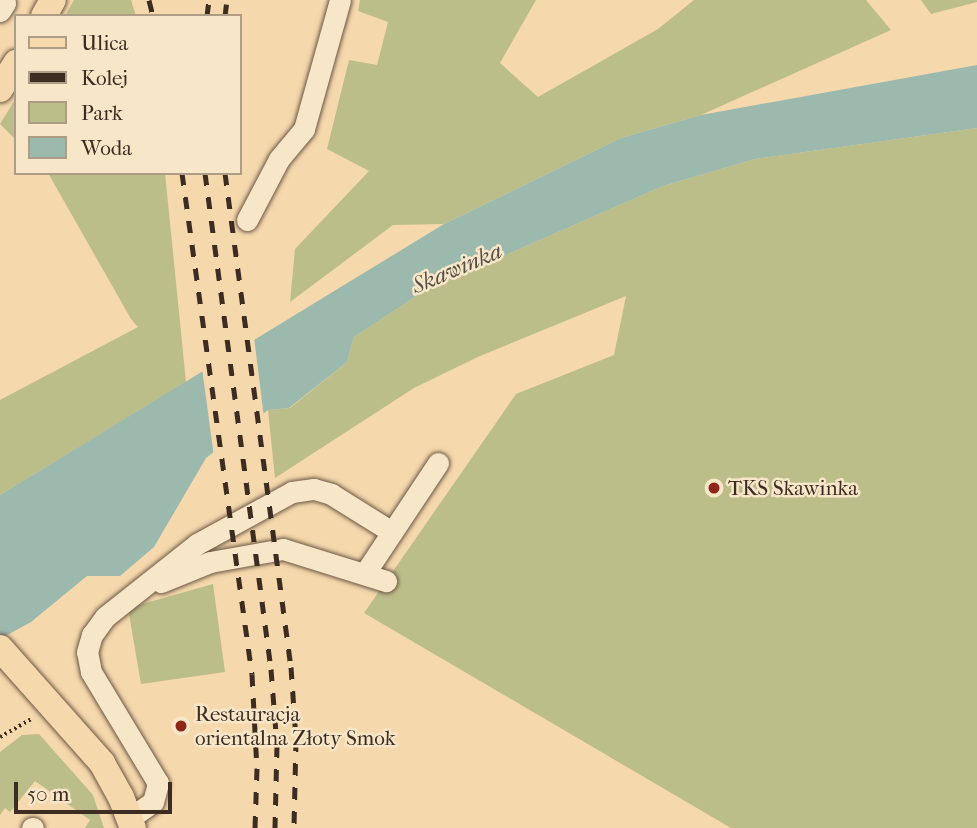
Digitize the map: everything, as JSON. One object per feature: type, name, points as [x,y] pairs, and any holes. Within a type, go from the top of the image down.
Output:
[{"type":"main road","points":[[0,89],[14,66]]},
{"type":"main road","points":[[0,648],[41,703],[102,763],[132,823]]},
{"type":"lane","points":[[0,11],[4,0]]},
{"type":"lane","points":[[247,219],[279,159],[304,129],[340,0]]},
{"type":"lane","points":[[365,573],[438,463]]},
{"type":"lane","points":[[132,823],[153,802],[158,783],[91,672],[87,652],[92,635],[105,617],[197,544],[292,492],[314,489],[331,494],[392,532]]},
{"type":"lane","points":[[136,592],[210,562],[283,549],[386,581]]},
{"type":"path","points":[[0,737],[41,703]]},
{"type":"green space","points":[[74,0],[131,0],[135,14],[66,14]]},
{"type":"green space","points":[[360,0],[536,0],[500,63],[538,97],[658,29],[694,0],[866,0],[891,30],[701,115],[621,138],[444,224],[393,225],[290,302],[295,249],[369,171],[327,149],[349,60],[377,65],[388,22],[358,11]]},
{"type":"green space","points":[[921,0],[977,0],[977,2],[931,14]]},
{"type":"green space","points":[[14,101],[14,138],[0,124]]},
{"type":"green space","name":"TKS Skawinka","points":[[977,128],[977,828],[731,828],[364,613],[516,394],[614,355],[626,296],[480,356],[414,388],[275,478],[268,410],[290,408],[347,362],[354,337],[424,291],[663,186],[755,159]]},
{"type":"green space","points":[[49,175],[165,175],[186,382],[0,495],[0,400],[138,327]]},
{"type":"green space","points":[[213,584],[225,672],[141,684],[128,608]]},
{"type":"green space","points":[[39,734],[93,795],[104,828],[85,828],[90,820],[35,781],[10,812],[5,808],[0,815],[0,752],[22,735]]},
{"type":"water","name":"Skawinka","points":[[977,65],[977,128],[755,159],[663,186],[424,291],[354,337],[347,362],[289,408],[268,410],[206,458],[154,547],[120,576],[87,576],[31,622],[0,639],[0,495],[444,224],[621,138],[701,115]]},
{"type":"pier","points":[[254,337],[264,418],[214,457],[202,368]]},
{"type":"railway","points":[[149,0],[152,14]]},
{"type":"railway","points":[[207,14],[209,0]]},
{"type":"railway","points":[[225,14],[227,0]]},
{"type":"railway","points":[[182,175],[252,674],[257,768],[255,828]]},
{"type":"railway","points":[[205,175],[271,669],[277,745],[275,828]]},
{"type":"railway","points":[[225,175],[291,667],[296,739],[294,828]]},
{"type":"place","name":"TKS Skawinka","points":[[714,488]]},
{"type":"place","name":"Restauracja orientalna Złoty Smok","points":[[181,726]]}]
